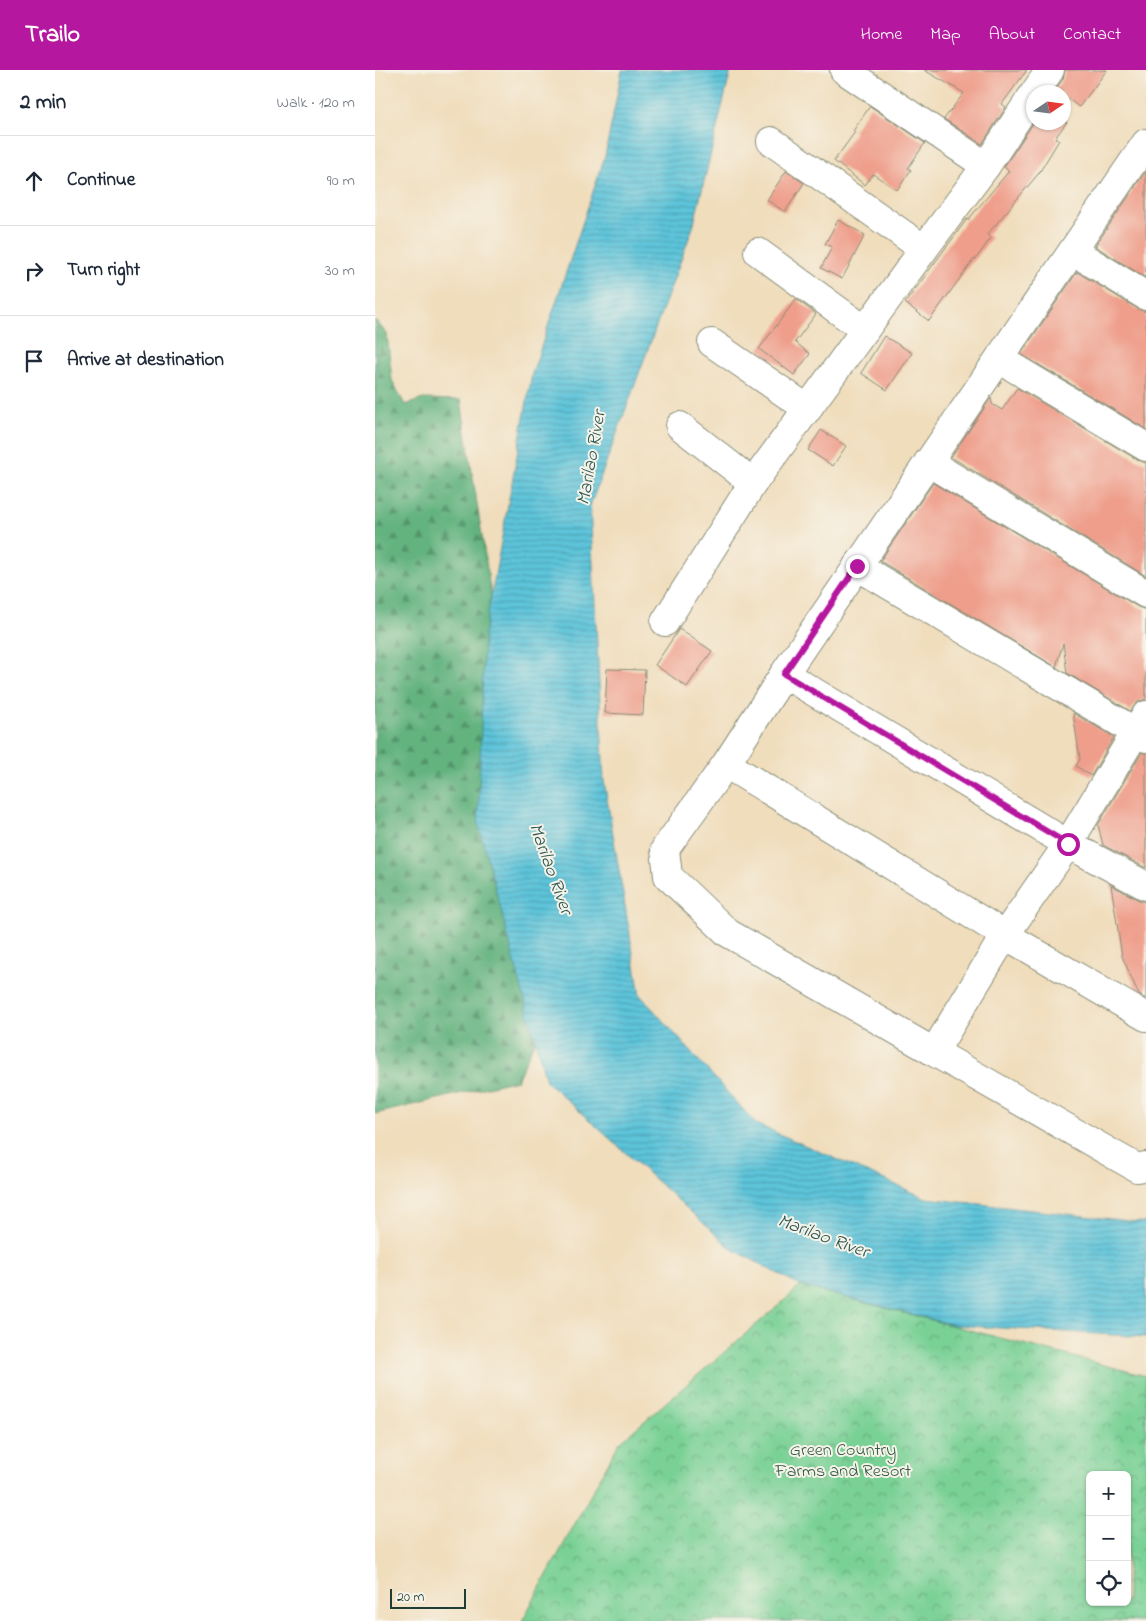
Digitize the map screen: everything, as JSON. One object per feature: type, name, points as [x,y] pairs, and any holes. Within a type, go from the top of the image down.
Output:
[{"type":"street","points":[[844,70],[986,166]]},
{"type":"street","points":[[1040,85],[1050,70]]},
{"type":"street","points":[[665,622],[753,483],[923,249],[986,166],[1026,106]]},
{"type":"street","points":[[771,141],[923,249]]},
{"type":"street","points":[[1145,146],[857,566],[726,764],[665,849],[668,876],[728,933],[1137,1168],[1146,1166]]},
{"type":"street","points":[[1073,251],[1146,296]]},
{"type":"street","points":[[758,252],[865,330]]},
{"type":"street","points":[[712,343],[808,409]]},
{"type":"street","points":[[999,359],[1146,447]]},
{"type":"street","points":[[680,426],[753,483]]},
{"type":"street","points":[[928,462],[1146,594]]},
{"type":"street","points":[[857,566],[1143,728],[1068,844],[1005,935],[934,1052]]},
{"type":"street","points":[[784,674],[1068,844],[1146,886]]},
{"type":"street","points":[[726,764],[1005,935],[1146,1017]]},
{"type":"green space","points":[[375,320],[387,334],[392,380],[405,405],[423,399],[461,400],[503,672],[549,1010],[517,1080],[375,1114]]},
{"type":"green space","name":"Green Country Farms and Resort","points":[[801,1286],[1146,1376],[1146,1621],[522,1621],[619,1443]]},
{"type":"water","name":"Marilao River","points":[[622,70],[731,70],[693,227],[590,506],[604,781],[640,995],[756,1124],[926,1198],[1146,1223],[1146,1337],[954,1325],[801,1286],[732,1249],[546,1081],[478,823],[484,635],[532,374],[605,156]]},
{"type":"building","points":[[924,70],[1027,70],[1002,104],[1006,107],[982,144],[944,119],[964,93]]},
{"type":"building","points":[[1065,70],[1107,70],[1079,107],[1071,101],[1071,85],[1059,85],[1063,79]]},
{"type":"building","points":[[870,106],[925,143],[908,168],[911,170],[897,190],[873,174],[865,185],[834,161],[855,132],[853,131]]},
{"type":"building","points":[[1029,130],[1061,130],[1055,138],[1059,140],[1039,173],[987,235],[991,238],[929,321],[905,303],[967,219],[1009,171],[1004,167]]},
{"type":"building","points":[[786,171],[804,183],[785,212],[767,200]]},
{"type":"building","points":[[1146,171],[1146,278],[1095,246]]},
{"type":"building","points":[[838,220],[865,235],[842,279],[821,268],[832,247],[825,244]]},
{"type":"building","points":[[1077,272],[1146,312],[1146,429],[1021,354]]},
{"type":"building","points":[[796,299],[816,314],[795,342],[810,354],[794,375],[759,349]]},
{"type":"building","points":[[884,336],[912,353],[887,390],[861,373]]},
{"type":"building","points":[[1017,388],[1146,463],[1146,576],[951,457],[991,398],[992,404],[1002,410]]},
{"type":"building","points":[[821,430],[846,446],[833,466],[808,450]]},
{"type":"building","points":[[933,483],[1138,607],[1146,610],[1146,699],[1138,702],[1130,711],[1067,673],[1063,643],[1056,667],[880,561]]},
{"type":"building","points":[[679,629],[712,651],[687,687],[655,665]]},
{"type":"building","points":[[607,669],[645,670],[643,715],[605,713]]},
{"type":"building","points":[[1073,713],[1114,737],[1091,776],[1076,766],[1080,759]]},
{"type":"building","points":[[1142,752],[1146,754],[1146,868],[1103,845],[1098,825]]},
{"type":"building","points":[[1111,885],[1146,902],[1146,999],[1139,995],[1122,956]]},
{"type":"route","points":[[857,566],[784,674],[1068,844]]}]
